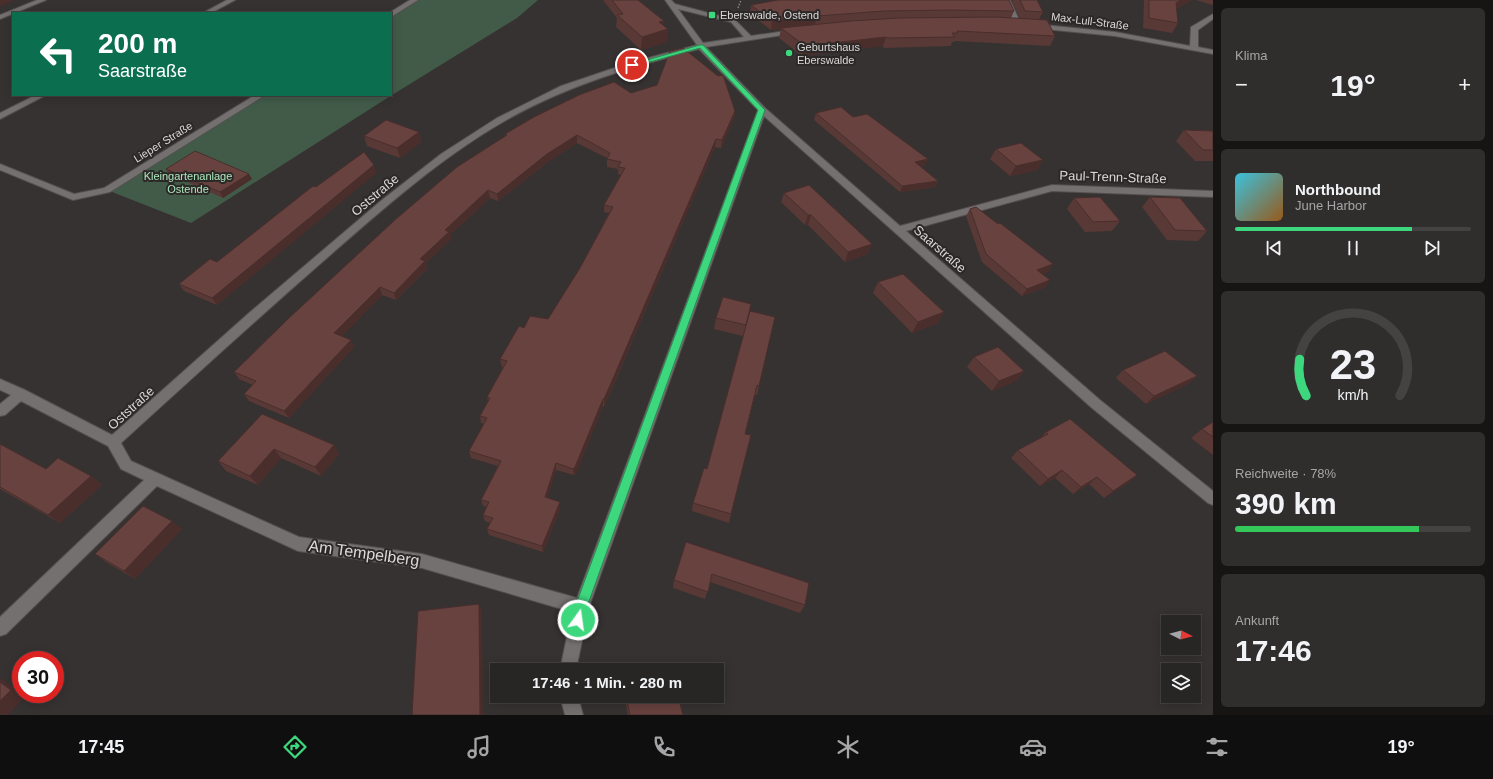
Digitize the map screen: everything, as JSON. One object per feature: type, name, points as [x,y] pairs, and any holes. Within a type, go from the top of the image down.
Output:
[{"type":"street","points":[[13,12],[43,0]]},
{"type":"street","points":[[208,12],[232,0]]},
{"type":"street","points":[[392,14],[415,0]]},
{"type":"street","name":"Max-Lull-Straße","points":[[1007,0],[1013,24],[1115,34],[1213,52]]},
{"type":"street","points":[[671,3],[733,21],[749,38]]},
{"type":"street","name":"Saarstraße","points":[[671,3],[702,46],[762,110],[1096,404],[1213,499]]},
{"type":"street","points":[[0,17],[12,12]]},
{"type":"street","points":[[1194,48],[1194,29],[1213,16]]},
{"type":"street","points":[[702,46],[807,30]]},
{"type":"street","name":"Oststraße","points":[[113,442],[253,316],[385,202],[444,156],[500,120],[564,88],[632,65],[702,46]]},
{"type":"street","points":[[0,116],[40,96]]},
{"type":"street","name":"Lieper Straße","points":[[0,167],[73,197],[107,190],[259,96]]},
{"type":"street","points":[[569,663],[581,607],[762,110]]},
{"type":"street","name":"Paul-Trenn-Straße","points":[[897,230],[1052,188],[1213,194]]},
{"type":"street","points":[[0,384],[113,442]]},
{"type":"street","points":[[0,410],[21,394]]},
{"type":"street","name":"Am Tempelberg","points":[[113,442],[126,465],[298,544],[422,561],[581,607]]},
{"type":"street","points":[[0,628],[155,478]]},
{"type":"street","points":[[571,703],[574,715]]},
{"type":"green space","name":"Kleingartenanlage Ostende","points":[[416,0],[538,0],[517,18],[392,95],[392,14]]},
{"type":"green space","name":"Kleingartenanlage Ostende","points":[[260,96],[390,96],[191,223],[107,190]]},
{"type":"building","points":[[612,0],[638,0],[664,21],[659,22],[668,29],[642,37],[617,15],[623,14]]},
{"type":"building","points":[[778,0],[1009,0],[1014,11],[884,11],[772,21],[751,5]]},
{"type":"building","points":[[1020,0],[1037,0],[1043,12],[1025,11]]},
{"type":"building","points":[[1149,0],[1181,0],[1176,3],[1178,23],[1149,18]]},
{"type":"building","points":[[996,17],[1047,20],[1055,36],[957,31],[958,33],[952,33],[955,37],[886,37],[805,46],[781,28],[899,18]]},
{"type":"building","points":[[683,48],[718,76],[723,75],[735,111],[722,140],[716,139],[575,467],[573,469],[556,463],[545,497],[560,502],[542,546],[487,529],[493,518],[483,515],[489,502],[481,500],[501,461],[469,451],[487,418],[480,416],[490,398],[487,397],[507,361],[500,359],[519,326],[524,328],[530,316],[548,319],[580,268],[613,207],[604,205],[625,168],[618,167],[621,162],[607,159],[610,153],[577,135],[547,154],[497,194],[488,190],[445,230],[449,232],[420,259],[425,261],[394,293],[380,287],[334,333],[351,340],[284,411],[244,394],[256,381],[234,372],[289,318],[396,219],[457,167],[507,135],[505,134],[534,117],[579,95],[614,82],[631,93],[657,85],[670,51]]},
{"type":"building","points":[[841,107],[853,117],[867,114],[928,159],[915,162],[938,181],[902,186],[816,113]]},
{"type":"building","points":[[386,120],[419,132],[397,148],[364,136]]},
{"type":"building","points":[[1184,130],[1213,131],[1213,150],[1203,150]]},
{"type":"building","points":[[1021,143],[1043,160],[1016,166],[996,149]]},
{"type":"building","points":[[195,151],[249,174],[220,192],[166,169]]},
{"type":"building","points":[[364,152],[374,165],[212,298],[179,284],[210,259],[217,262],[313,186],[316,187]]},
{"type":"building","points":[[809,185],[872,244],[848,252],[811,215],[808,215],[784,193]]},
{"type":"building","points":[[1100,197],[1120,221],[1093,222],[1074,198]]},
{"type":"building","points":[[1150,197],[1180,198],[1207,231],[1175,230]]},
{"type":"building","points":[[976,207],[998,224],[1000,223],[1053,264],[1037,270],[1050,280],[1027,289],[986,254],[970,209]]},
{"type":"building","points":[[903,274],[944,312],[918,322],[878,282]]},
{"type":"building","points":[[723,297],[751,304],[746,325],[716,318]]},
{"type":"building","points":[[750,311],[775,317],[759,386],[757,385],[745,434],[751,435],[731,514],[693,503],[704,468],[707,469]]},
{"type":"building","points":[[998,347],[1024,371],[999,381],[974,357]]},
{"type":"building","points":[[1165,351],[1197,376],[1154,396],[1123,370]]},
{"type":"building","points":[[262,414],[334,445],[315,467],[274,449],[250,476],[218,461]]},
{"type":"building","points":[[1070,419],[1137,475],[1113,491],[1097,477],[1081,487],[1062,470],[1048,479],[1018,450],[1048,434],[1046,432]]},
{"type":"building","points":[[1213,422],[1213,437],[1202,429]]},
{"type":"building","points":[[0,444],[46,469],[58,458],[91,476],[48,515],[0,487]]},
{"type":"building","points":[[143,506],[172,521],[124,571],[95,554]]},
{"type":"building","points":[[686,542],[809,583],[805,605],[712,574],[708,592],[674,580]]},
{"type":"building","points":[[479,604],[480,715],[412,715],[418,611]]},
{"type":"building","points":[[0,682],[11,690],[0,701]]},
{"type":"building","points":[[627,703],[680,703],[683,715],[630,715]]},
{"type":"place","name":"Eberswalde, Ostend","points":[[712,15]]},
{"type":"place","name":"Geburtshaus Eberswalde","points":[[789,53]]},
{"type":"route","points":[[578,620],[581,607],[762,110],[702,46],[632,65]]}]
